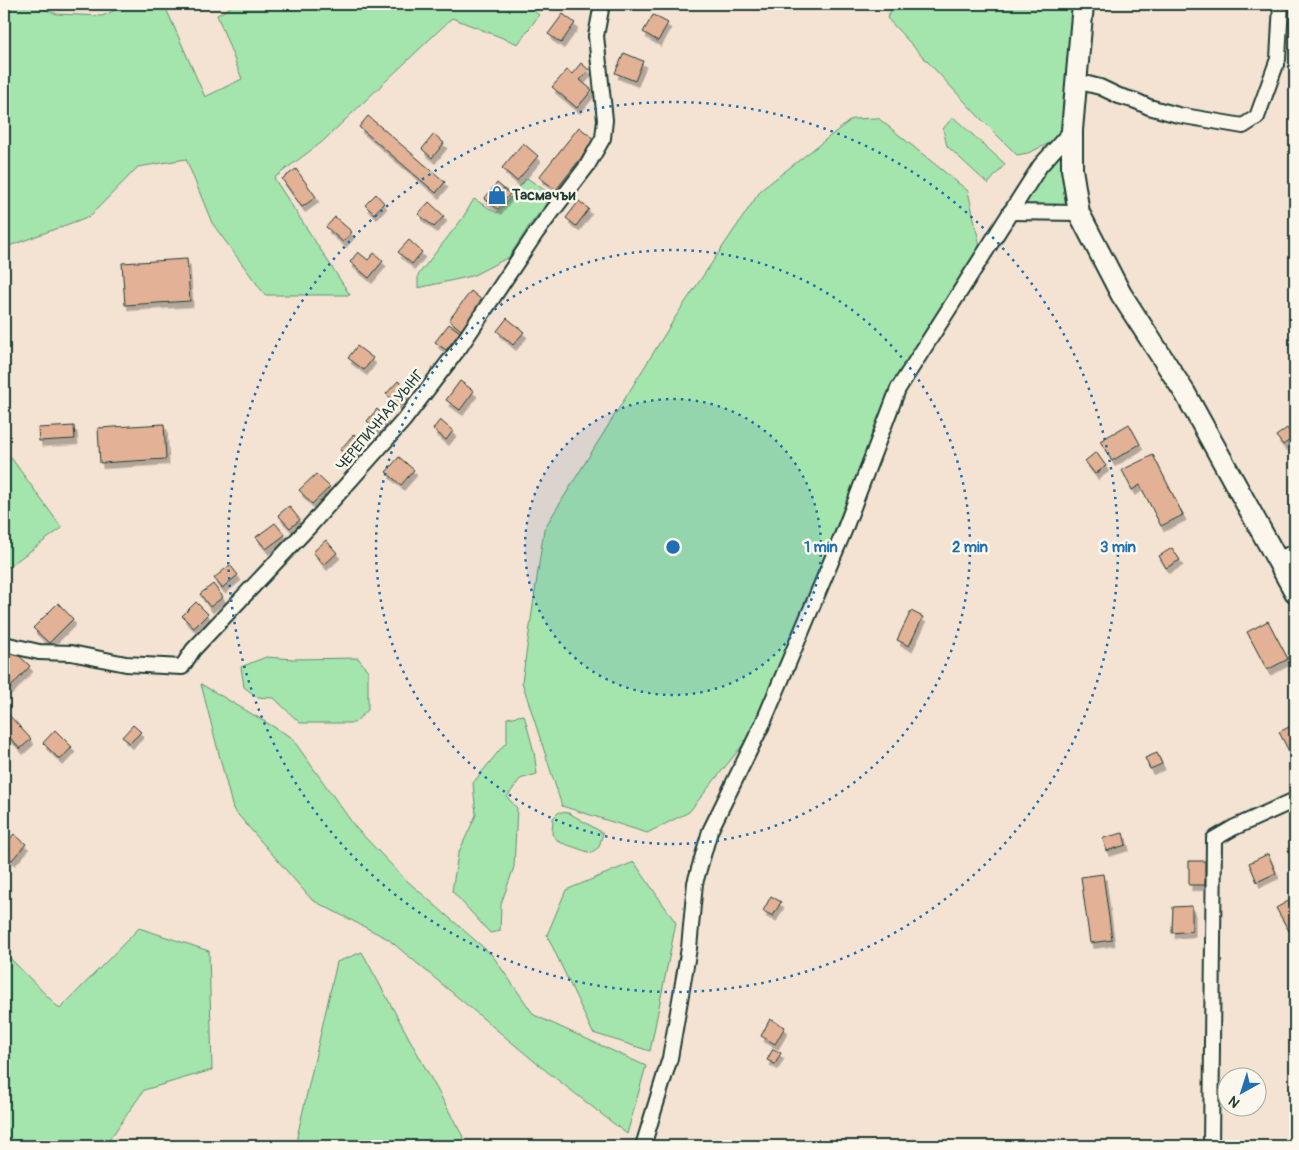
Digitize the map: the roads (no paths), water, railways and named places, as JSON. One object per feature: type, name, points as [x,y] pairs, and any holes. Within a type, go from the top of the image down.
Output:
[{"type":"main road","points":[[1083,4],[1072,130],[1072,169],[1079,213],[1121,294],[1286,556],[1295,592]]},
{"type":"street","name":"ЧЕРЕПИЧНАЯ УЫНГ","points":[[4,644],[39,652],[71,653],[126,664],[182,666],[193,650],[314,521],[404,420],[460,347],[536,234],[587,166],[603,138],[605,120],[596,36],[602,4]]},
{"type":"street","points":[[1076,81],[1100,86],[1119,96],[1178,115],[1243,126],[1257,117],[1278,59],[1281,4]]},
{"type":"street","points":[[643,1146],[670,1058],[689,948],[695,883],[710,831],[763,723],[844,531],[898,389],[1040,166],[1072,130]]},
{"type":"street","points":[[1010,212],[1079,213]]},
{"type":"street","points":[[1211,1146],[1214,839],[1233,828],[1295,800]]},
{"type":"place","name":"Тасмачъи","points":[[497,195]]}]
